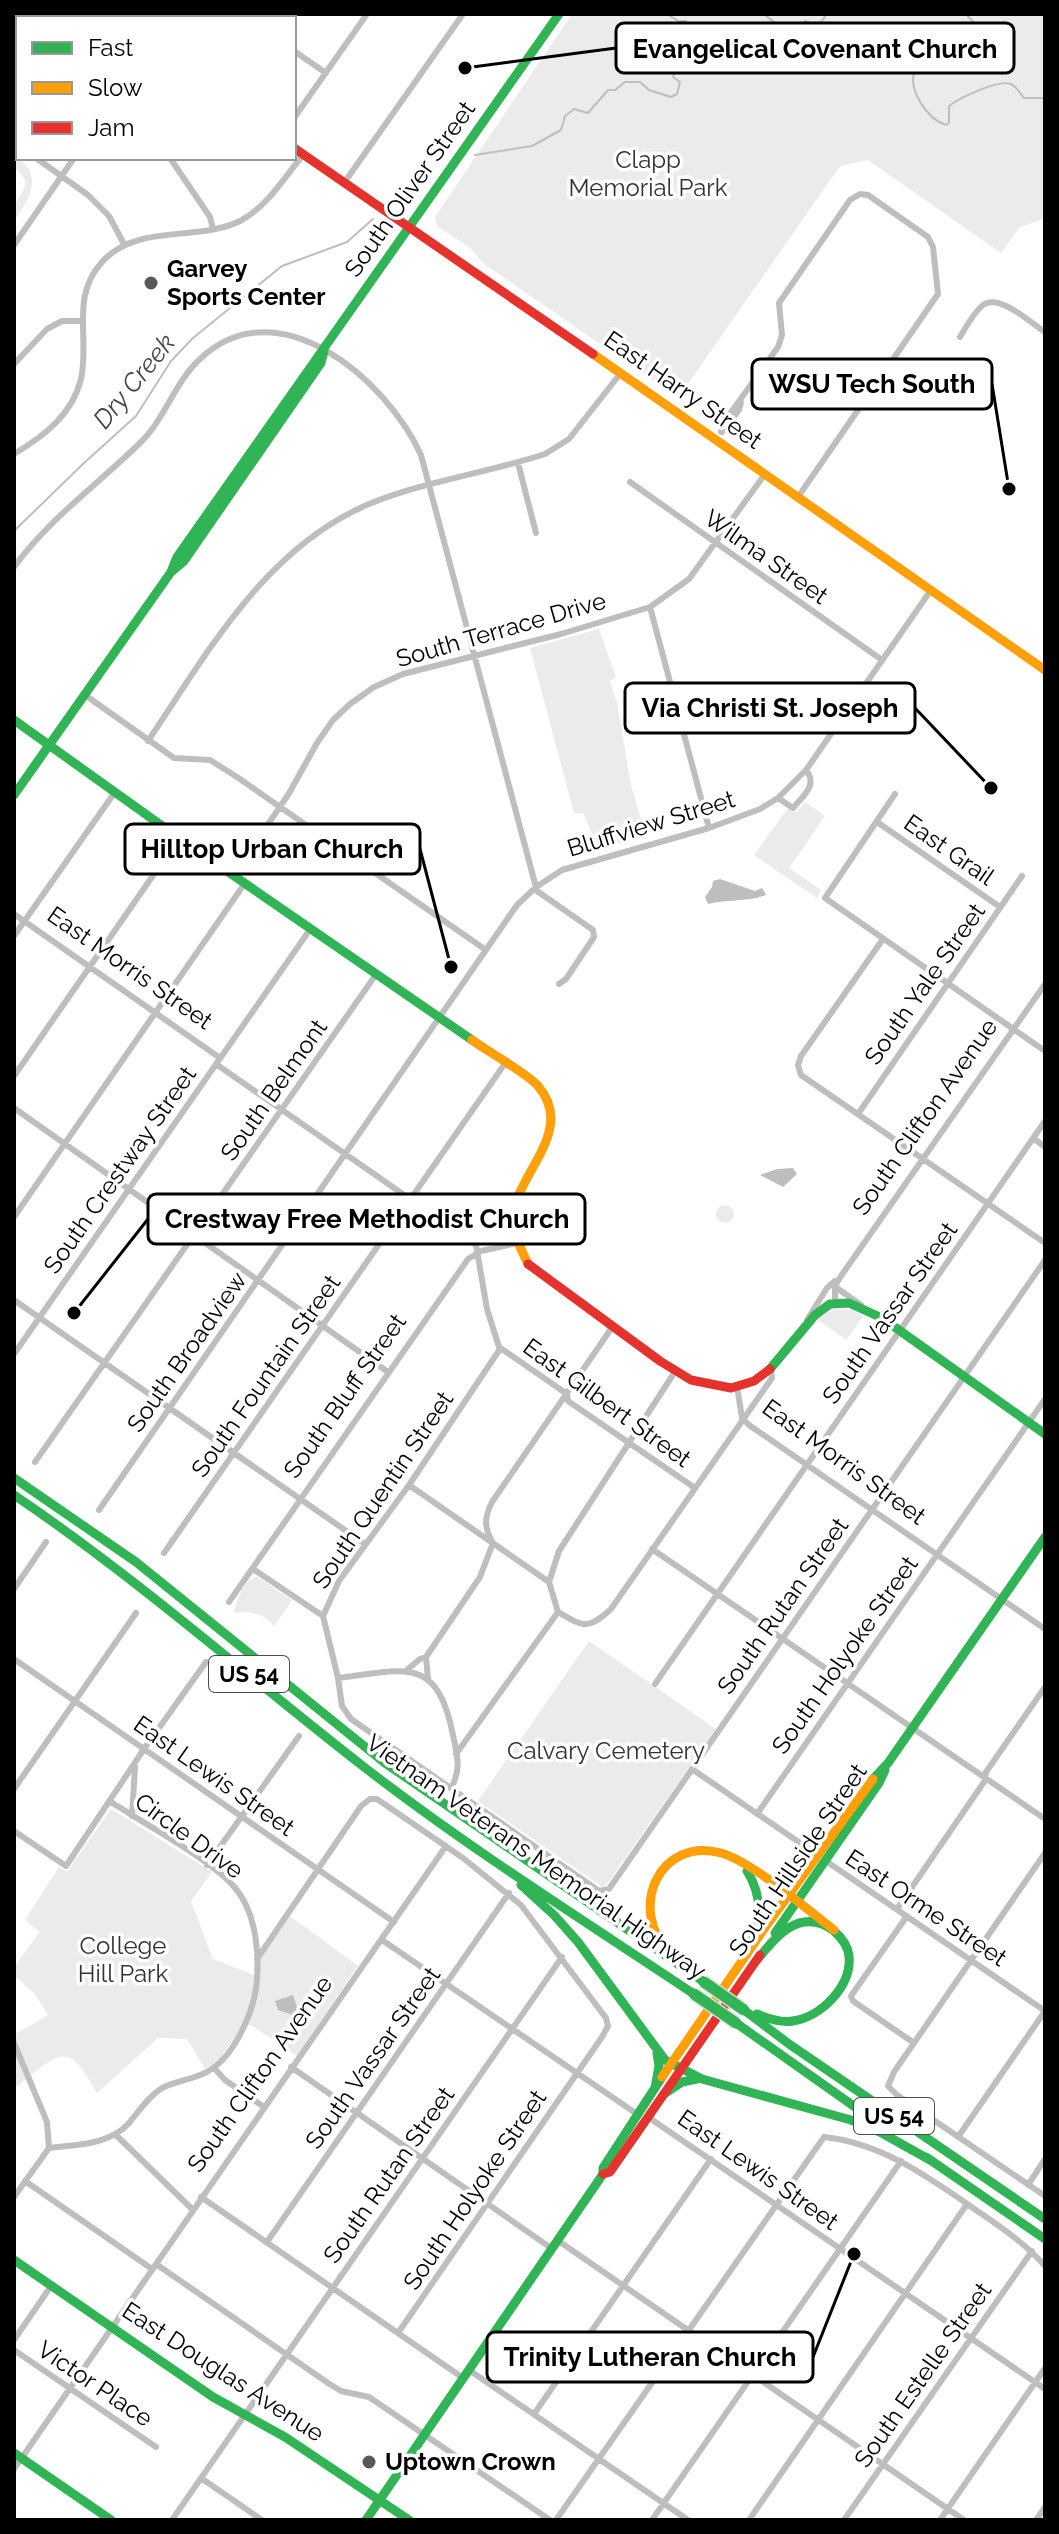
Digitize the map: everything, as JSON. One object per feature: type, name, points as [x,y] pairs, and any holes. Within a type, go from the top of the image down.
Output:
[{"type":"main road","name":"South Oliver Street","points":[[14,795],[171,572],[184,561],[321,363],[324,351],[409,227],[559,14]]},
{"type":"main road","name":"East Harry Street","points":[[298,152],[620,374],[719,435],[765,474],[1045,670]]},
{"type":"main road","points":[[14,720],[179,838],[506,1062]]},
{"type":"main road","name":"South Bluff Street","points":[[506,1062],[538,1086],[548,1100],[551,1123],[549,1142],[518,1191],[516,1201]]},
{"type":"main road","points":[[516,1201],[513,1215],[517,1243]]},
{"type":"main road","name":"East Morris Street","points":[[517,1243],[530,1267],[676,1370],[701,1384],[737,1386]]},
{"type":"main road","points":[[835,1303],[851,1303],[870,1312],[1045,1434]]},
{"type":"main road","name":"South Clifton Avenue","points":[[737,1386],[771,1371],[804,1326],[825,1306],[835,1303]]},
{"type":"main road","name":"Vietnam Veterans Memorial Highway","points":[[17,1479],[136,1562],[385,1763],[680,1965],[789,2044],[1045,2216]]},
{"type":"main road","name":"Vietnam Veterans Memorial Highway","points":[[14,1495],[126,1574],[367,1769],[1045,2241]]},
{"type":"main road","name":"South Hillside Street","points":[[366,2520],[603,2174],[610,2172],[659,2091],[821,1858],[868,1784],[913,1729],[1045,1537]]},
{"type":"main road","points":[[680,1965],[659,1941],[651,1924],[649,1900],[656,1880],[671,1863],[687,1854],[711,1851],[739,1862],[793,1897],[844,1940],[849,1955],[848,1970],[827,2004],[812,2016],[795,2021],[775,2021],[744,2010]]},
{"type":"main road","points":[[485,1853],[554,1915],[578,1942],[665,2060],[702,2079],[851,2120],[930,2160]]},
{"type":"main road","points":[[739,1862],[754,1880],[761,1903],[752,1957]]},
{"type":"main road","points":[[752,1957],[791,1925],[813,1921],[834,1930]]},
{"type":"main road","points":[[655,2048],[659,2091],[682,2082],[702,2079]]},
{"type":"main road","name":"East Douglas Avenue","points":[[14,2260],[213,2397],[285,2437],[409,2520]]},
{"type":"main road","points":[[18,2456],[111,2520]]},
{"type":"street","points":[[296,115],[367,14]]},
{"type":"street","points":[[344,183],[463,14]]},
{"type":"street","points":[[296,52],[326,73]]},
{"type":"street","points":[[39,160],[88,195],[109,216],[124,244]]},
{"type":"street","points":[[14,245],[73,160]]},
{"type":"street","points":[[171,160],[210,217],[213,229]]},
{"type":"street","points":[[14,454],[56,426],[71,403],[81,376],[86,287],[101,263],[124,244],[238,222],[252,214],[292,160]]},
{"type":"street","points":[[719,435],[739,410],[741,402],[778,347],[782,335],[779,303],[850,200],[860,194],[868,195],[928,237],[933,247],[938,294],[798,497]]},
{"type":"street","points":[[960,337],[982,305],[996,302],[1045,332]]},
{"type":"street","points":[[14,364],[47,329],[62,321],[82,321]]},
{"type":"street","points":[[14,567],[26,550],[68,508],[149,434],[190,370],[217,346],[238,335],[257,331],[293,335],[324,351],[363,378],[388,401],[411,432],[421,455],[537,891],[593,930],[594,937],[566,979],[559,984]]},
{"type":"street","points":[[148,741],[213,645],[255,588],[280,561],[334,522],[369,504],[545,454],[569,439],[620,374]]},
{"type":"street","points":[[518,463],[536,533]]},
{"type":"street","name":"South Terrace Drive","points":[[233,875],[280,807],[317,743],[333,720],[350,704],[374,687],[403,674],[561,634],[650,607],[689,579],[765,474]]},
{"type":"street","name":"Wilma Street","points":[[630,482],[882,660]]},
{"type":"street","name":"Bluffview Street","points":[[441,1018],[517,905],[536,887],[562,870],[709,828],[760,809],[778,798],[806,770],[931,590]]},
{"type":"street","points":[[650,607],[709,828]]},
{"type":"street","points":[[85,695],[174,758],[210,760],[486,950]]},
{"type":"street","points":[[778,798],[793,808],[812,783],[806,770]]},
{"type":"street","points":[[14,936],[115,792]]},
{"type":"street","points":[[895,794],[825,898],[1045,1051]]},
{"type":"street","name":"East Grail","points":[[877,822],[1000,907]]},
{"type":"street","points":[[14,1076],[179,838]]},
{"type":"street","name":"South Yale Street","points":[[858,1114],[1022,876]]},
{"type":"street","points":[[14,1217],[245,883]]},
{"type":"street","name":"East Morris Street","points":[[14,914],[155,1012],[282,1110],[411,1199],[477,1249]]},
{"type":"street","name":"South Crestway Street","points":[[14,1354],[311,928]]},
{"type":"street","points":[[883,939],[801,1056],[798,1065],[801,1075],[1045,1243]]},
{"type":"street","name":"South Belmont","points":[[35,1462],[377,973]]},
{"type":"street","name":"South Clifton Avenue","points":[[804,1326],[815,1305],[841,1276],[1045,984]]},
{"type":"street","name":"South Broadview","points":[[99,1510],[441,1018]]},
{"type":"street","name":"South Fountain Street","points":[[164,1553],[506,1062]]},
{"type":"street","points":[[14,1108],[388,1372]]},
{"type":"street","name":"South Vassar Street","points":[[655,1684],[1045,1121]]},
{"type":"street","points":[[1033,1138],[1045,1147]]},
{"type":"street","name":"South Bluff Street","points":[[229,1602],[477,1249],[505,1202],[516,1201]]},
{"type":"street","points":[[477,1249],[517,1243]]},
{"type":"street","name":"East Gilbert Street","points":[[477,1249],[487,1309],[500,1349],[567,1394],[568,1401],[695,1488]]},
{"type":"street","name":"South Rutan Street","points":[[451,1788],[599,1891],[609,1889],[1045,1260]]},
{"type":"street","points":[[832,1286],[835,1303]]},
{"type":"street","points":[[832,1286],[870,1312]]},
{"type":"street","points":[[14,1300],[365,1544]]},
{"type":"street","points":[[493,1543],[486,1531],[485,1516],[492,1502],[613,1326]]},
{"type":"street","name":"South Quentin Street","points":[[451,1788],[357,1724],[342,1706],[323,1616],[339,1581],[409,1485],[500,1349]]},
{"type":"street","points":[[456,1754],[558,1612],[549,1582],[559,1551],[676,1370]]},
{"type":"street","name":"South Clifton Avenue","points":[[558,1612],[579,1624],[595,1623],[611,1609],[772,1378],[771,1371]]},
{"type":"street","name":"East Morris Street","points":[[737,1386],[742,1418],[749,1425],[1045,1629]]},
{"type":"street","name":"South Holyoke Street","points":[[757,1814],[1045,1399]]},
{"type":"street","points":[[409,1485],[549,1582]]},
{"type":"street","points":[[14,1589],[46,1542]]},
{"type":"street","points":[[408,1669],[426,1657],[480,1577],[493,1543]]},
{"type":"street","points":[[652,1549],[1045,1819]]},
{"type":"street","points":[[253,1569],[323,1616]]},
{"type":"street","points":[[14,1789],[136,1613]]},
{"type":"street","points":[[426,1657],[428,1679]]},
{"type":"street","name":"East Lewis Street","points":[[14,1659],[394,1922]]},
{"type":"street","points":[[14,1831],[66,1866],[206,1662]]},
{"type":"street","points":[[338,1678],[408,1669],[428,1679],[440,1691],[450,1720],[459,1764],[458,1776],[451,1788]]},
{"type":"street","points":[[897,1909],[1045,1687]]},
{"type":"street","points":[[207,1865],[299,1736]]},
{"type":"street","points":[[132,1816],[135,1764]]},
{"type":"street","name":"East Orme Street","points":[[692,1769],[1045,2011]]},
{"type":"street","points":[[257,1959],[361,1806],[377,1799],[509,1893],[562,1957]]},
{"type":"street","name":"Circle Drive","points":[[111,1802],[228,1879],[243,1900],[255,1939],[256,1989],[249,2018],[214,2068]]},
{"type":"street","name":"South Clifton Avenue","points":[[14,2469],[18,2456],[70,2388],[446,1846]]},
{"type":"street","points":[[1045,1853],[894,2072],[888,2086],[1045,2196]]},
{"type":"street","name":"South Vassar Street","points":[[267,2242],[509,1893]]},
{"type":"street","points":[[907,1916],[851,1996],[853,2001],[914,2043]]},
{"type":"street","name":"East Lewis Street","points":[[382,1940],[577,2073],[711,2159],[1045,2389]]},
{"type":"street","name":"South Rutan Street","points":[[172,2520],[562,1957]]},
{"type":"street","name":"South Holyoke Street","points":[[398,2333],[608,2026],[606,2018],[562,1957]]},
{"type":"street","points":[[958,2137],[1045,2011]]},
{"type":"street","points":[[14,2043],[47,2122],[49,2148],[14,2197]]},
{"type":"street","points":[[291,2067],[488,2204],[622,2286],[964,2520]]},
{"type":"street","points":[[49,2148],[92,2143],[116,2135],[159,2090],[214,2068],[225,2080],[264,2107]]},
{"type":"street","points":[[116,2135],[192,2209]]},
{"type":"street","points":[[25,2181],[341,2391],[369,2397],[553,2520],[824,2137],[840,2138],[901,2161],[1032,2251],[1045,2266]]},
{"type":"street","points":[[534,2414],[711,2159]]},
{"type":"street","points":[[1028,2185],[1045,2159]]},
{"type":"street","points":[[652,2520],[901,2161]]},
{"type":"street","points":[[201,2197],[398,2333],[534,2414],[688,2520]]},
{"type":"street","points":[[749,2520],[967,2204]]},
{"type":"street","name":"South Estelle Street","points":[[844,2520],[1032,2251]]},
{"type":"street","points":[[14,2340],[51,2286]]},
{"type":"street","name":"Victor Place","points":[[14,2350],[156,2447]]},
{"type":"street","points":[[940,2520],[1045,2368]]},
{"type":"street","points":[[201,2478],[262,2520]]},
{"type":"street","points":[[1036,2520],[1045,2507]]},
{"type":"green space","name":"Clapp Memorial Park","points":[[572,14],[1045,14],[1045,218],[1019,228],[1001,253],[868,160],[840,166],[678,398],[483,263],[469,247],[437,226],[435,217]]},
{"type":"green space","points":[[14,156],[29,171],[32,187],[14,221],[14,207],[25,183],[14,168]]},
{"type":"green space","points":[[599,629],[616,677],[610,682],[617,703],[631,785],[646,836],[595,851],[593,835],[583,813],[574,813],[530,648]]},
{"type":"green space","points":[[805,802],[825,816],[789,868],[821,890],[817,898],[754,855],[788,808],[796,813]]},
{"type":"green space","points":[[721,1205],[729,1205],[734,1214],[732,1221],[721,1223],[716,1218],[716,1210]]},
{"type":"green space","points":[[835,1309],[852,1310],[863,1316],[846,1340],[817,1319]]},
{"type":"green space","points":[[257,1577],[292,1600],[274,1626],[256,1614],[234,1613],[244,1587]]},
{"type":"green space","name":"Calvary Cemetery","points":[[589,1641],[716,1729],[604,1888],[478,1801]]},
{"type":"green space","name":"College Hill Park","points":[[111,1809],[212,1872],[191,1901],[213,1959],[254,1975],[260,1959],[290,1916],[358,1966],[297,2056],[251,2025],[244,2025],[219,2059],[205,2069],[187,2039],[158,2038],[97,2093],[80,2067],[67,2057],[52,2060],[14,2088],[14,2035],[48,2015],[35,1994],[14,1975],[14,1967],[40,1932],[25,1920],[59,1867],[67,1872]]},
{"type":"shaded area","points":[[720,879],[755,891],[762,888],[766,895],[708,904],[705,897],[713,881]]},
{"type":"shaded area","points":[[793,1168],[797,1174],[783,1187],[760,1175],[777,1169]]},
{"type":"shaded area","points":[[293,1995],[299,2013],[293,2015],[278,2010],[275,2001]]},
{"type":"waterway","name":"Dry Creek","points":[[475,155],[532,146],[561,130],[565,116],[574,109],[588,113],[608,90],[615,90],[625,82],[640,82],[649,90],[671,97],[677,94],[680,82],[673,77],[687,58],[689,25],[667,14]]},
{"type":"waterway","name":"Dry Creek","points":[[764,14],[789,29],[805,21],[821,22],[827,14]]},
{"type":"waterway","name":"Dry Creek","points":[[966,14],[986,36],[987,46],[983,54],[974,50],[962,61],[932,63],[915,70],[916,94],[932,117],[946,125],[949,123],[949,106],[998,84],[1015,86],[1024,98],[1045,98]]},
{"type":"waterway","name":"Dry Creek","points":[[14,531],[136,416],[171,361],[193,338],[282,266],[347,242],[373,219]]},
{"type":"traffic: fast","points":[[171,572],[177,557],[559,14]]},
{"type":"traffic: fast","points":[[14,795],[171,572],[184,561],[321,363],[324,351]]},
{"type":"traffic: fast","points":[[14,720],[472,1040]]},
{"type":"traffic: fast","points":[[770,1369],[815,1315],[830,1304],[849,1303],[882,1318],[1045,1434]]},
{"type":"traffic: fast","points":[[14,1478],[136,1562],[385,1763],[704,1982]]},
{"type":"traffic: fast","points":[[14,1495],[148,1594],[404,1797],[527,1884],[694,1994]]},
{"type":"traffic: fast","points":[[873,1779],[888,1763],[1045,1537]]},
{"type":"traffic: fast","points":[[775,1933],[885,1770]]},
{"type":"traffic: fast","points":[[747,1871],[756,1892],[759,1912],[747,1954]]},
{"type":"traffic: fast","points":[[521,1885],[578,1942],[665,2060],[702,2079],[851,2120],[930,2160]]},
{"type":"traffic: fast","points":[[757,1960],[790,1927],[810,1922],[833,1930],[844,1942],[849,1956],[849,1967],[840,1989],[824,2007],[804,2018],[788,2021],[757,2014]]},
{"type":"traffic: fast","points":[[704,1982],[744,2010]]},
{"type":"traffic: fast","points":[[694,1994],[736,2023]]},
{"type":"traffic: fast","points":[[744,2010],[1045,2219]]},
{"type":"traffic: fast","points":[[736,2023],[889,2131]]},
{"type":"traffic: fast","points":[[655,2088],[659,2066],[657,2053]]},
{"type":"traffic: fast","points":[[366,2520],[603,2174],[603,2168],[662,2077]]},
{"type":"traffic: fast","points":[[664,2094],[682,2082],[697,2079]]},
{"type":"traffic: fast","points":[[926,2157],[1045,2239]]},
{"type":"traffic: fast","points":[[14,2260],[213,2397],[285,2437],[409,2520]]},
{"type":"traffic: fast","points":[[14,2453],[111,2520]]},
{"type":"traffic: slow","points":[[593,354],[1045,670]]},
{"type":"traffic: slow","points":[[472,1040],[533,1081],[548,1102],[551,1118],[549,1134],[519,1196],[513,1218],[519,1245],[528,1264]]},
{"type":"traffic: slow","points":[[662,2077],[873,1779]]},
{"type":"traffic: slow","points":[[669,1953],[657,1935],[651,1916],[651,1897],[656,1880],[667,1865],[681,1855],[700,1851],[721,1853],[748,1866],[834,1930]]},
{"type":"traffic: jam","points":[[296,149],[593,354]]},
{"type":"traffic: jam","points":[[528,1264],[660,1361],[691,1380],[731,1388],[754,1381],[770,1369]]},
{"type":"traffic: jam","points":[[603,2174],[610,2172],[760,1955]]},
{"type":"place","name":"Evangelical Covenant Church","points":[[465,68]]},
{"type":"place","name":"Garvey Sports Center","points":[[151,283]]},
{"type":"place","name":"WSU Tech South","points":[[1009,489]]},
{"type":"place","name":"Via Christi St. Joseph","points":[[991,788]]},
{"type":"place","name":"Hilltop Urban Church","points":[[451,967]]},
{"type":"place","name":"Crestway Free Methodist Church","points":[[74,1313]]},
{"type":"place","name":"Trinity Lutheran Church","points":[[854,2254]]},
{"type":"place","name":"Uptown Crown","points":[[369,2462]]}]
